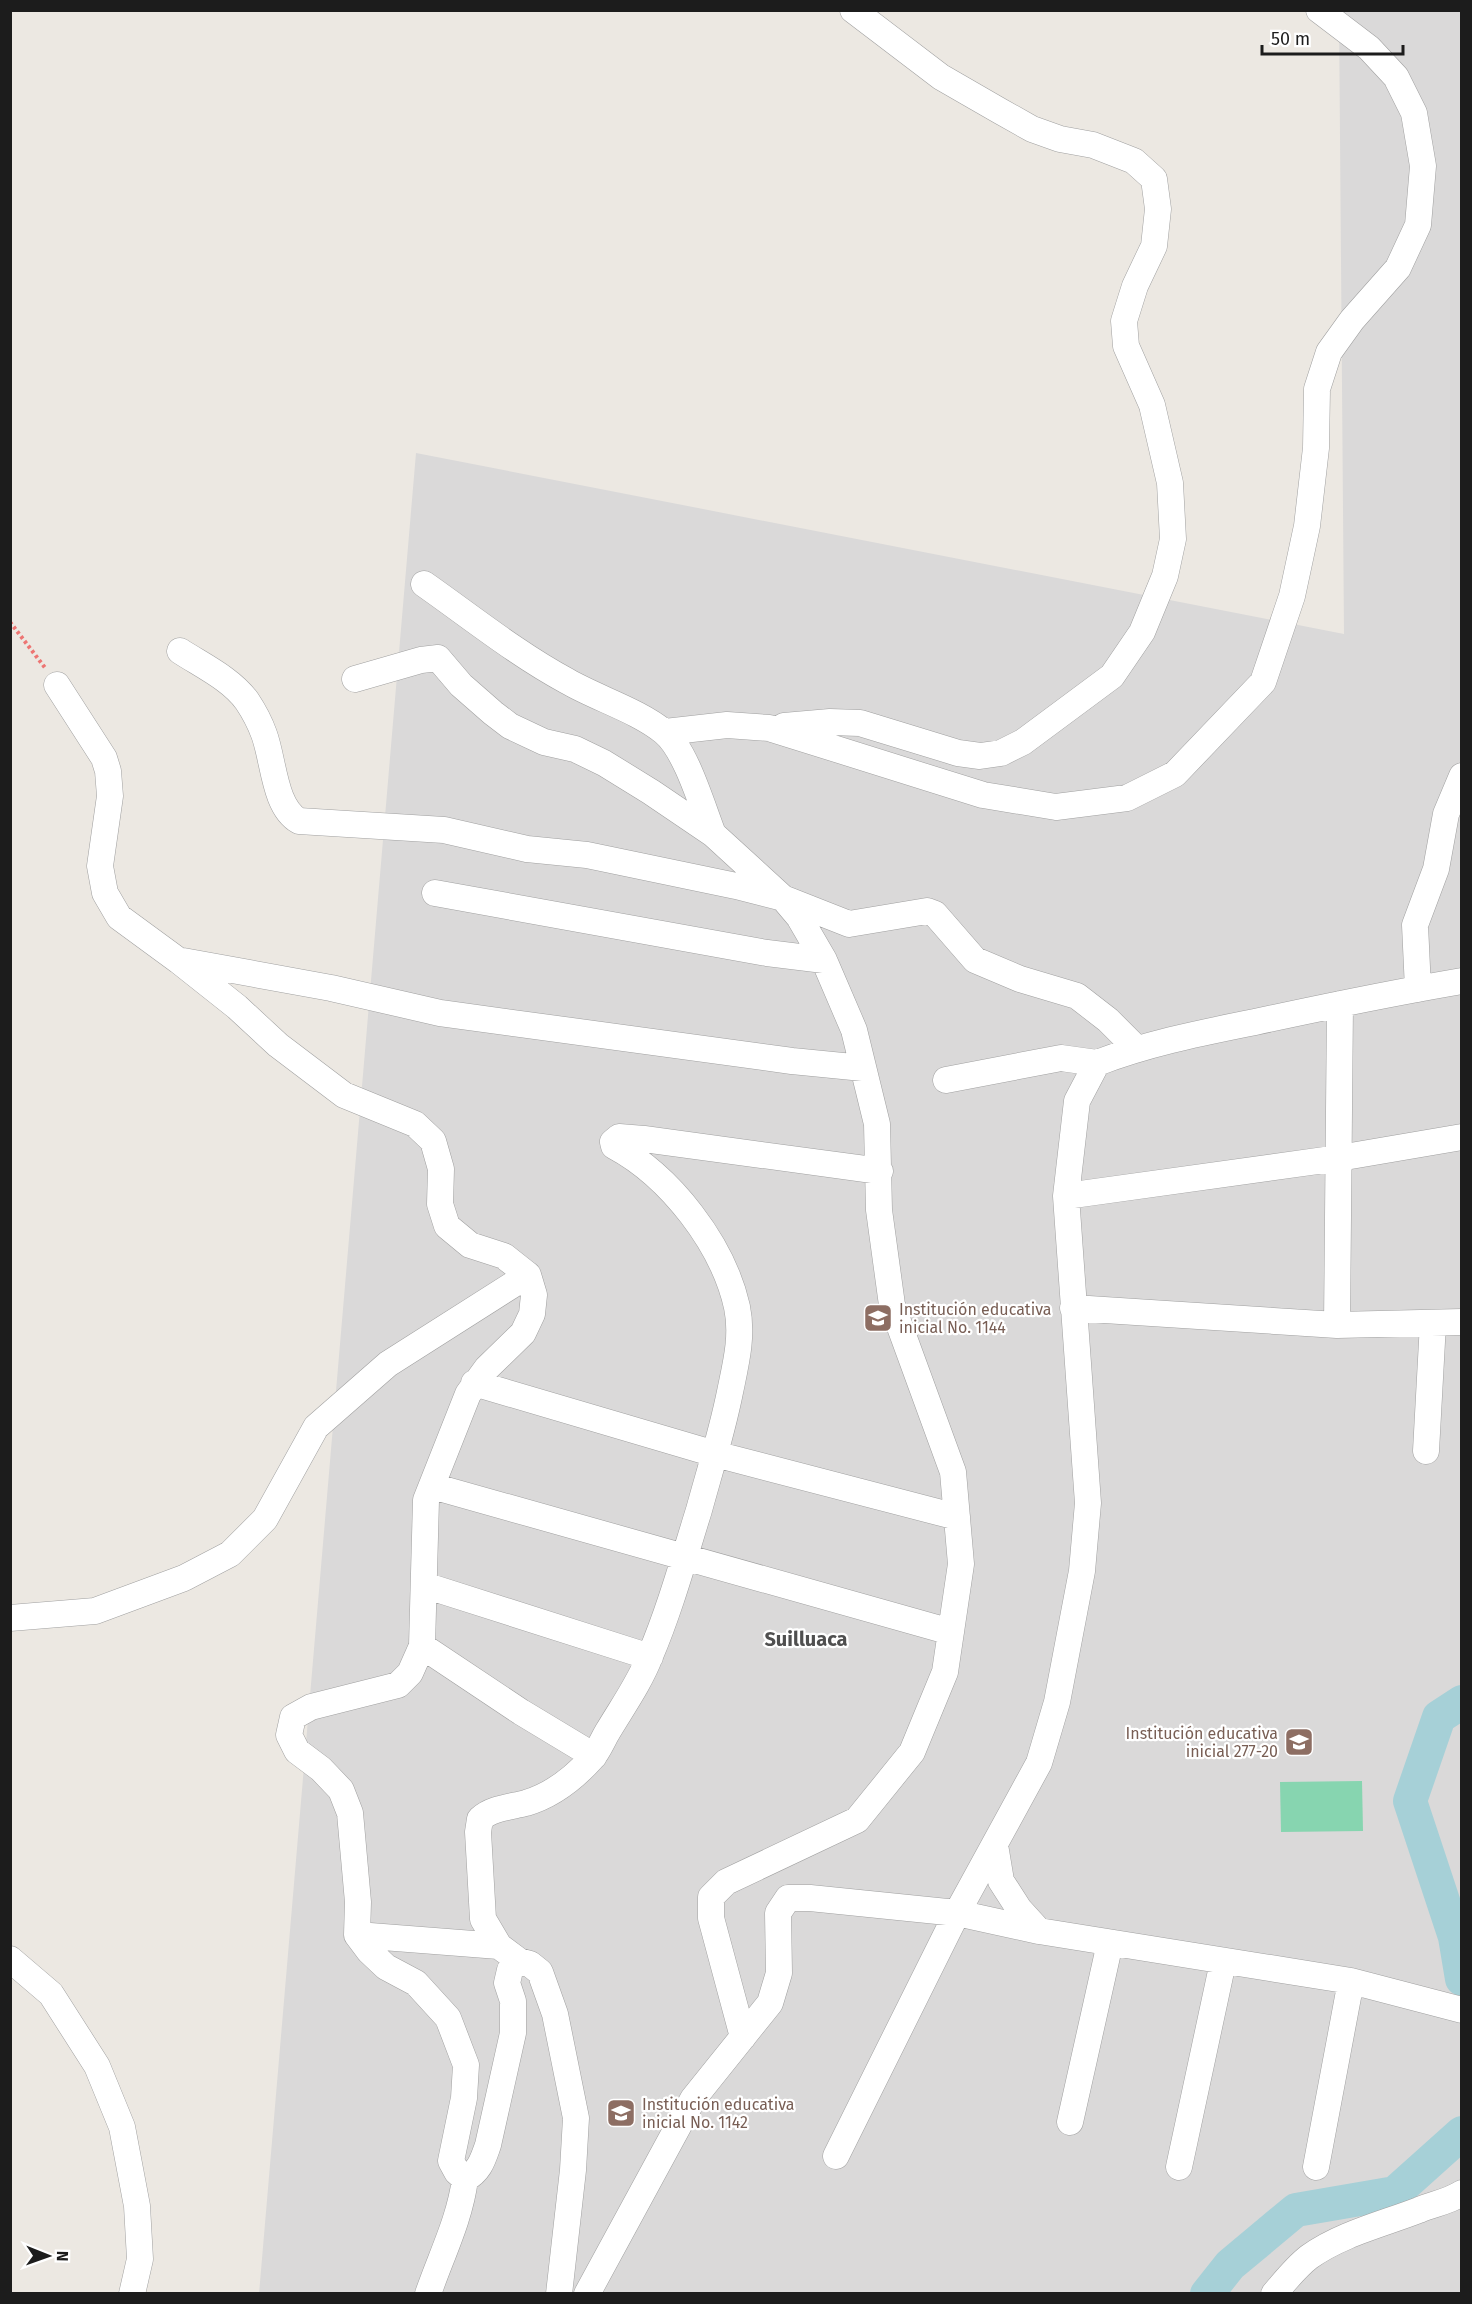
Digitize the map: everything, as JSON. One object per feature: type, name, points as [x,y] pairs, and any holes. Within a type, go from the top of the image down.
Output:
[{"type":"street","points":[[665,732],[727,725],[769,728],[830,722],[860,723],[958,753],[980,756],[1001,753],[1023,742],[1112,676],[1142,632],[1166,576],[1173,538],[1170,483],[1152,405],[1126,346],[1124,321],[1135,286],[1154,246],[1158,209],[1154,179],[1134,161],[1093,145],[1060,139],[1041,132],[1000,111],[941,77],[853,10]]},
{"type":"street","points":[[769,728],[983,795],[1056,807],[1127,798],[1175,774],[1263,682],[1292,596],[1307,526],[1316,447],[1317,389],[1329,352],[1352,320],[1398,268],[1418,225],[1423,166],[1414,113],[1396,77],[1369,48],[1319,10]]},
{"type":"street","points":[[424,584],[528,658],[568,682],[665,732],[680,750],[713,834]]},
{"type":"street","points":[[180,651],[224,679],[246,701],[263,732],[280,797],[289,815],[300,821],[444,830],[527,849],[587,855],[783,898],[849,924],[927,911],[935,914],[975,960],[1020,979],[1077,996],[1108,1020],[1136,1048]]},
{"type":"street","points":[[355,679],[421,660],[438,658],[476,700],[510,726],[544,742],[575,749],[604,763],[713,834],[783,898],[799,917],[824,960],[854,1030],[877,1124],[880,1171],[879,1210],[892,1305],[953,1472],[961,1564],[945,1672],[912,1752],[857,1820],[726,1882],[711,1897],[711,1918],[743,2037]]},
{"type":"street","points":[[57,684],[104,758],[108,771],[110,796],[100,866],[105,893],[119,917],[179,960],[237,1007],[278,1045],[344,1095],[415,1124],[428,1135],[434,1141],[441,1169],[441,1204],[447,1226],[470,1245],[504,1256],[528,1275],[534,1295],[532,1314],[523,1333],[474,1383],[451,1434],[426,1500],[422,1646],[410,1673],[398,1685],[311,1707],[293,1717],[289,1735],[297,1751],[321,1769],[340,1790],[350,1814],[358,1902],[357,1935],[369,1951],[386,1967],[416,1983],[448,2018],[466,2065],[464,2098],[451,2161],[457,2172],[465,2179]]},
{"type":"street","points":[[1418,989],[1415,925],[1454,818],[1461,776]]},
{"type":"street","points":[[435,893],[767,953],[824,960]]},
{"type":"street","points":[[179,960],[331,988],[440,1013],[792,1061],[863,1068]]},
{"type":"street","points":[[946,1080],[1061,1058],[1097,1063],[1136,1048],[1340,1004],[1461,981]]},
{"type":"street","points":[[1337,1325],[1340,1004]]},
{"type":"street","points":[[836,2156],[957,1913],[1040,1763],[1057,1701],[1082,1571],[1088,1503],[1066,1196],[1077,1101],[1097,1063]]},
{"type":"street","points":[[465,2179],[475,2174],[488,2145],[513,2033],[513,2001],[507,1983],[510,1970],[509,1954],[483,1919],[480,1819],[487,1812],[529,1802],[561,1788],[594,1756],[650,1657],[722,1432],[740,1342],[737,1308],[726,1270],[704,1233],[679,1199],[660,1179],[614,1146],[613,1142],[619,1137],[644,1139],[880,1171]]},
{"type":"street","points":[[1066,1196],[1339,1158],[1461,1137]]},
{"type":"street","points":[[10,1618],[95,1611],[184,1578],[230,1554],[265,1519],[316,1427],[387,1364],[528,1275]]},
{"type":"street","points":[[1073,1308],[1337,1325],[1461,1323]]},
{"type":"street","points":[[1426,1450],[1433,1323]]},
{"type":"street","points":[[474,1383],[715,1454],[957,1517]]},
{"type":"street","points":[[432,1486],[951,1632]]},
{"type":"street","points":[[424,1585],[650,1657]]},
{"type":"street","points":[[422,1646],[521,1712],[594,1756]]},
{"type":"street","points":[[995,1845],[1001,1881],[1018,1909],[1039,1931]]},
{"type":"street","points":[[587,2294],[693,2099],[770,2003],[779,1973],[778,1913],[788,1898],[810,1898],[957,1913],[1039,1931],[1351,1981],[1456,2009]]},
{"type":"street","points":[[357,1935],[509,1954],[530,1964],[540,1972],[555,2014],[576,2118],[573,2170],[559,2294]]},
{"type":"street","points":[[1070,2122],[1110,1943]]},
{"type":"street","points":[[10,1959],[51,1994],[97,2067],[123,2127],[137,2205],[140,2248],[140,2259],[132,2294]]},
{"type":"street","points":[[1179,2167],[1223,1962]]},
{"type":"street","points":[[1316,2167],[1351,1981]]},
{"type":"street","points":[[428,2294],[455,2221],[465,2179]]},
{"type":"street","points":[[1274,2294],[1298,2267],[1322,2249],[1351,2235],[1426,2207],[1442,2204],[1461,2193]]},
{"type":"path","points":[[10,622],[57,684]]},
{"type":"shaded area","points":[[1339,11],[1461,11],[1461,2293],[259,2294],[416,453],[1344,634]]},
{"type":"green space","points":[[1362,1781],[1363,1831],[1281,1832],[1280,1782]]},
{"type":"waterway","points":[[1462,1702],[1439,1717],[1410,1801],[1455,1937],[1462,1979]]},
{"type":"waterway","points":[[1207,2294],[1230,2265],[1296,2210],[1395,2193],[1462,2133]]},
{"type":"place","name":"Institución educativa inicial No. 1144","points":[[878,1318]]},
{"type":"place","name":"Institución educativa inicial 277-20","points":[[1299,1742]]},
{"type":"place","name":"Institución educativa inicial No. 1142","points":[[621,2113]]},
{"type":"district","name":"Suilluaca","points":[[806,1639]]}]
